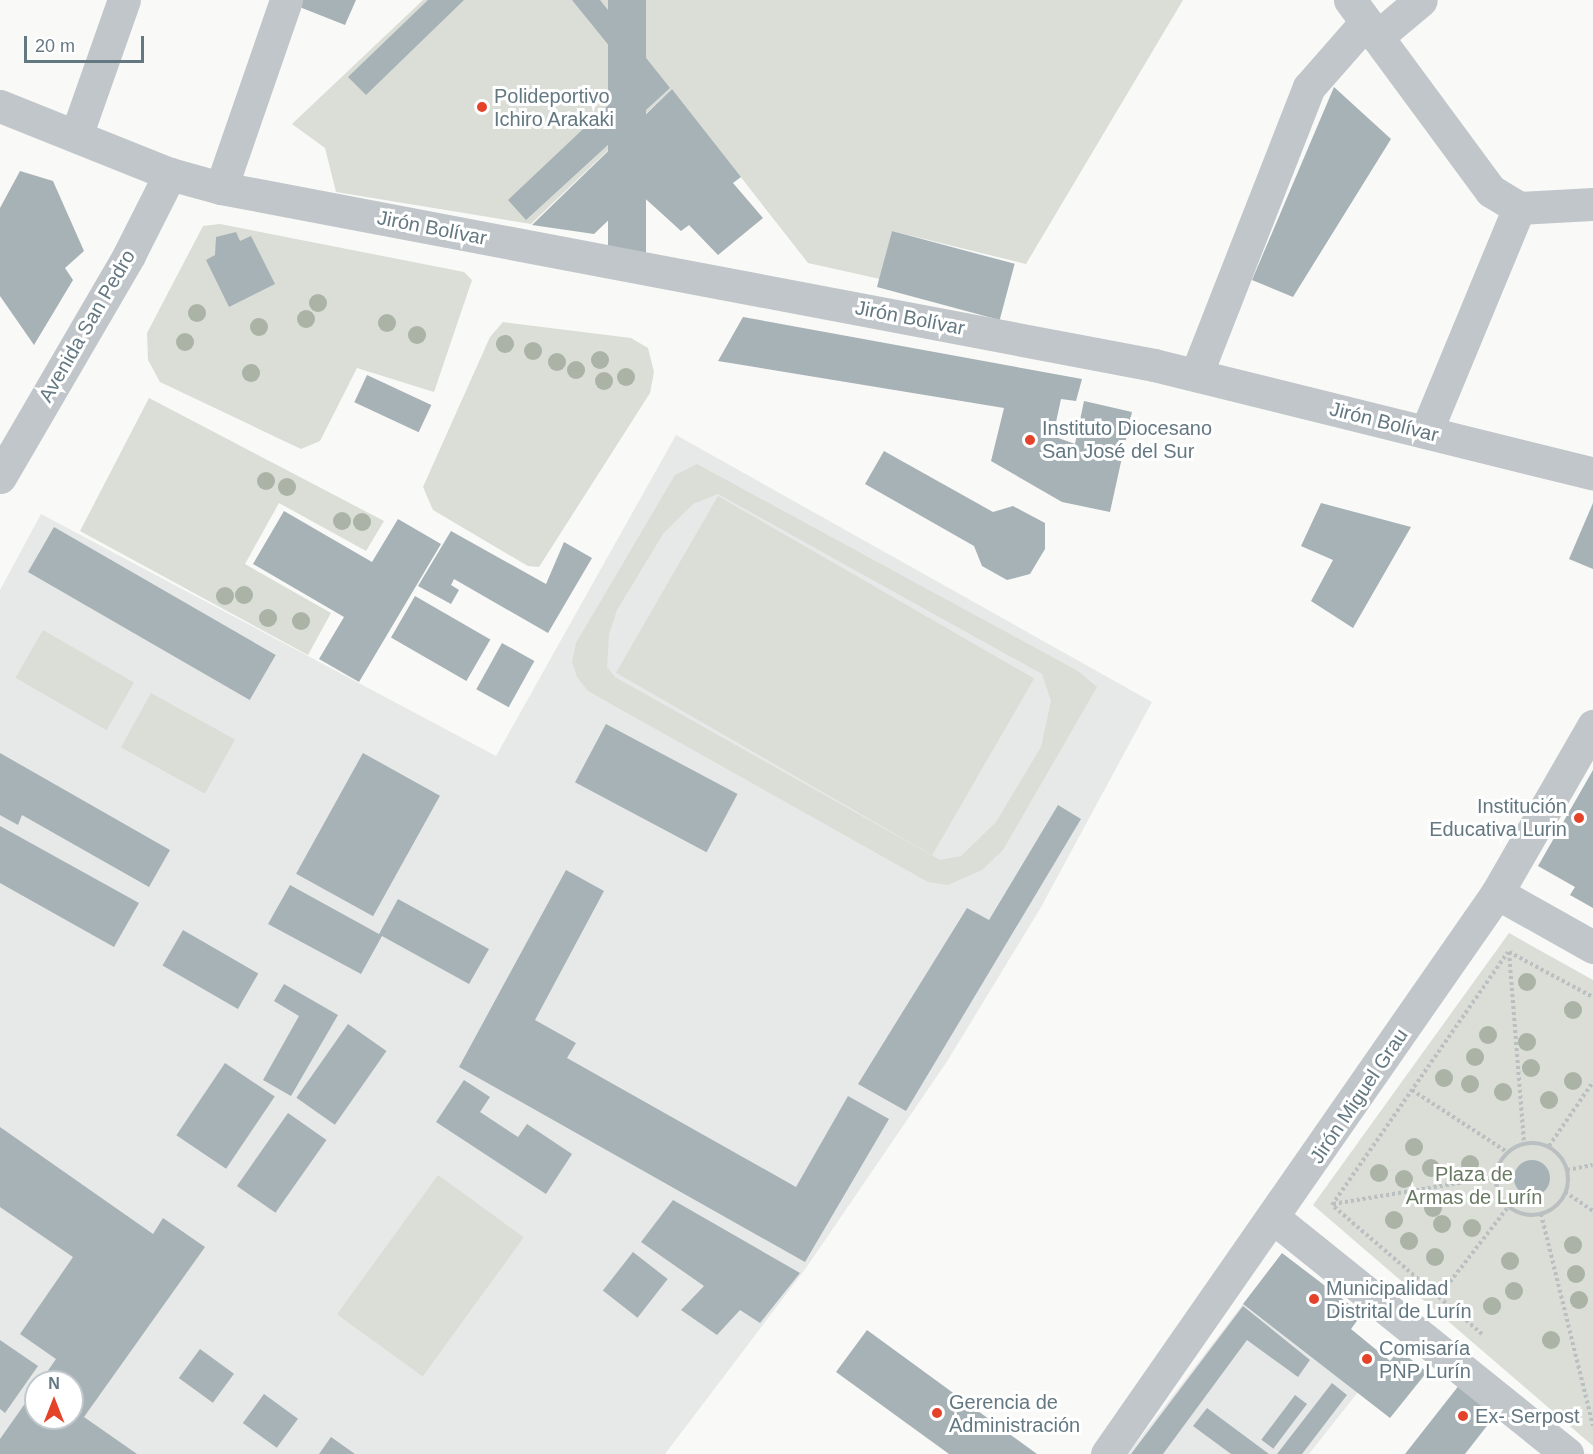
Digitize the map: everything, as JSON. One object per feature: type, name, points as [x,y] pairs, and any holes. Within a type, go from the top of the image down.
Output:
[{"type":"street","points":[[76,136],[124,0]]},
{"type":"street","points":[[221,188],[286,0]]},
{"type":"street","points":[[1196,375],[1309,87],[1364,20],[1421,0]]},
{"type":"street","points":[[1364,20],[1447,130],[1475,177],[1519,208],[1593,204]]},
{"type":"street","name":"Jirón Bolívar","points":[[0,106],[170,174],[221,188],[1196,375],[1593,474]]},
{"type":"street","name":"Avenida San Pedro","points":[[0,477],[129,255],[170,174]]},
{"type":"street","points":[[1426,432],[1519,208]]},
{"type":"street","name":"Jirón Miguel Grau","points":[[1107,1454],[1275,1219],[1497,893],[1593,726]]},
{"type":"street","points":[[1497,893],[1593,947]]},
{"type":"street","points":[[1275,1219],[1567,1454]]},
{"type":"path","points":[[1509,951],[1593,997]]},
{"type":"path","points":[[1332,1204],[1509,951]]},
{"type":"path","points":[[1509,951],[1524,1143]]},
{"type":"path","points":[[1549,1146],[1593,1082]]},
{"type":"path","points":[[1412,1090],[1507,1152]]},
{"type":"path","points":[[1509,1206],[1496,1177],[1507,1152],[1524,1143],[1549,1146],[1567,1170],[1565,1192],[1541,1214]]},
{"type":"path","points":[[1567,1170],[1593,1165]]},
{"type":"path","points":[[1332,1204],[1496,1177]]},
{"type":"path","points":[[1565,1192],[1593,1211]]},
{"type":"path","points":[[1332,1204],[1490,1341]]},
{"type":"path","points":[[1439,1296],[1509,1206]]},
{"type":"path","points":[[1509,1206],[1541,1214]]},
{"type":"path","points":[[1541,1214],[1593,1429]]},
{"type":"path","points":[[1584,1423],[1593,1429]]},
{"type":"shaded area","points":[[676,435],[1152,702],[1040,909],[946,1063],[806,1268],[665,1454],[0,1454],[0,590],[41,514],[496,756]]},
{"type":"shaded area","points":[[1243,1304],[1358,1392],[1309,1454],[1128,1454]]},
{"type":"green space","points":[[423,0],[1183,0],[1026,264],[892,231],[880,279],[808,263],[672,89],[531,224],[336,192],[325,148],[292,124]]},
{"type":"green space","points":[[220,224],[464,272],[472,280],[434,392],[357,368],[320,441],[301,449],[160,382],[148,360],[147,333],[203,226]]},
{"type":"green space","points":[[503,322],[631,338],[648,348],[654,372],[650,393],[539,567],[528,566],[433,510],[423,487],[490,337]]},
{"type":"green space","points":[[149,398],[384,521],[366,551],[279,503],[245,564],[331,613],[308,655],[80,531]]},
{"type":"green space","points":[[697,464],[1078,671],[1097,687],[1003,850],[982,870],[948,885],[928,882],[588,691],[577,677],[572,662],[576,643],[675,475]],"holes":[[[718,494],[1042,674],[1051,701],[1041,747],[996,822],[961,856],[940,860],[615,677],[607,667],[609,634],[617,610],[663,534],[693,504]]]},
{"type":"green space","points":[[718,496],[1034,678],[932,855],[616,673]]},
{"type":"green space","points":[[43,630],[134,682],[106,730],[16,678]]},
{"type":"green space","points":[[151,693],[235,740],[205,794],[121,747]]},
{"type":"green space","name":"Plaza de Armas de Lurín","points":[[1509,933],[1593,980],[1593,1446],[1313,1205]]},
{"type":"green space","points":[[438,1175],[524,1237],[423,1376],[337,1314]]},
{"type":"building","points":[[299,0],[356,0],[345,25],[297,6]]},
{"type":"building","points":[[428,0],[464,0],[366,95],[348,77]]},
{"type":"building","points":[[572,0],[600,0],[670,88],[526,220],[508,200],[636,79]]},
{"type":"building","points":[[608,0],[646,0],[646,256],[608,256]]},
{"type":"building","points":[[1334,87],[1391,139],[1293,297],[1252,280]]},
{"type":"building","points":[[672,89],[741,177],[733,183],[763,218],[718,255],[689,225],[681,231],[638,192],[594,234],[532,225]]},
{"type":"building","points":[[20,171],[53,181],[84,251],[65,268],[73,280],[34,345],[0,296],[0,208]]},
{"type":"building","points":[[892,231],[1015,264],[1000,320],[877,287]]},
{"type":"building","points":[[236,232],[240,241],[251,236],[275,284],[229,307],[206,260],[215,255],[216,237]]},
{"type":"building","points":[[743,317],[1082,379],[1076,401],[1061,399],[1053,436],[1075,444],[1084,401],[1132,412],[1110,512],[1062,502],[991,461],[1004,408],[718,361]]},
{"type":"building","points":[[367,375],[431,405],[419,432],[354,402]]},
{"type":"building","name":"Instituto Diocesano San José del Sur","points":[[884,451],[993,512],[1013,506],[1045,523],[1045,549],[1030,574],[1007,580],[982,566],[974,546],[865,484]]},
{"type":"building","points":[[1321,503],[1411,527],[1353,628],[1311,601],[1333,560],[1301,546]]},
{"type":"building","points":[[1593,503],[1593,569],[1569,559]]},
{"type":"building","points":[[284,511],[372,562],[398,519],[441,544],[359,682],[319,659],[344,617],[253,564]]},
{"type":"building","points":[[54,527],[276,655],[250,700],[28,572]]},
{"type":"building","points":[[451,531],[546,584],[564,542],[592,558],[548,633],[454,579],[451,585],[459,590],[451,604],[418,586]]},
{"type":"building","points":[[415,596],[490,640],[466,681],[391,638]]},
{"type":"building","points":[[502,643],[534,661],[509,707],[476,689]]},
{"type":"building","points":[[606,724],[738,794],[707,852],[575,782]]},
{"type":"building","points":[[0,753],[170,850],[149,887],[22,815],[18,825],[0,815]]},
{"type":"building","points":[[363,753],[440,796],[373,916],[296,874]]},
{"type":"building","name":"Institución Educativa Lurin","points":[[1593,770],[1593,908],[1570,895],[1575,887],[1538,866]]},
{"type":"building","points":[[1058,805],[1081,819],[906,1111],[858,1084],[967,908],[989,920]]},
{"type":"building","points":[[0,826],[139,903],[114,947],[0,883]]},
{"type":"building","points":[[566,870],[604,891],[535,1020],[576,1043],[567,1058],[796,1187],[848,1096],[889,1119],[805,1262],[459,1067]]},
{"type":"building","points":[[290,885],[379,934],[398,899],[489,949],[469,984],[382,936],[361,974],[268,924]]},
{"type":"building","points":[[183,930],[258,974],[238,1009],[162,966]]},
{"type":"building","points":[[284,984],[338,1015],[291,1096],[263,1080],[299,1016],[274,1001]]},
{"type":"building","points":[[348,1024],[387,1051],[335,1125],[296,1098]]},
{"type":"building","points":[[225,1063],[275,1097],[226,1169],[176,1135]]},
{"type":"building","points":[[464,1080],[490,1097],[480,1112],[518,1137],[527,1124],[572,1154],[546,1194],[436,1122]]},
{"type":"building","points":[[288,1113],[327,1140],[275,1213],[237,1186]]},
{"type":"building","points":[[0,1127],[153,1234],[163,1218],[205,1247],[84,1417],[84,1370],[48,1370],[56,1359],[20,1334],[73,1257],[0,1207]]},
{"type":"building","points":[[1532,1160],[1545,1165],[1550,1178],[1545,1191],[1532,1196],[1519,1191],[1514,1178],[1519,1165]]},
{"type":"building","points":[[673,1200],[800,1273],[760,1323],[740,1310],[717,1335],[681,1310],[704,1286],[641,1242]]},
{"type":"building","points":[[633,1252],[668,1279],[638,1318],[603,1291]]},
{"type":"building","points":[[1282,1253],[1362,1314],[1351,1329],[1390,1361],[1399,1350],[1427,1372],[1390,1418],[1243,1304]]},
{"type":"building","points":[[1243,1306],[1310,1360],[1298,1377],[1247,1340],[1163,1454],[1131,1454]]},
{"type":"building","name":"Gerencia de Administración","points":[[867,1330],[1037,1454],[949,1454],[836,1372]]},
{"type":"building","points":[[0,1340],[38,1366],[35,1370],[24,1370],[24,1386],[5,1413],[0,1409]]},
{"type":"building","points":[[200,1349],[234,1374],[213,1403],[179,1378]]},
{"type":"building","points":[[1332,1383],[1347,1395],[1302,1454],[1277,1454]]},
{"type":"building","points":[[1460,1384],[1497,1413],[1465,1454],[1405,1454]]},
{"type":"building","points":[[264,1394],[298,1419],[277,1448],[243,1423]]},
{"type":"building","points":[[1295,1395],[1307,1404],[1273,1449],[1261,1440]]},
{"type":"building","points":[[24,1405],[24,1430],[84,1430],[84,1417],[137,1454],[0,1454],[0,1439]]},
{"type":"building","points":[[1207,1408],[1269,1454],[1231,1454],[1193,1426]]},
{"type":"building","points":[[331,1437],[355,1454],[319,1454]]},
{"type":"place","name":"Polideportivo Ichiro Arakaki","points":[[482,107]]},
{"type":"place","name":"Instituto Diocesano San José del Sur","points":[[1030,440]]},
{"type":"place","name":"Institución Educativa Lurin","points":[[1579,818]]},
{"type":"place","name":"Municipalidad Distrital de Lurín","points":[[1314,1299]]},
{"type":"place","name":"Comisaría PNP Lurín","points":[[1367,1359]]},
{"type":"place","name":"Gerencia de Administración","points":[[937,1413]]},
{"type":"place","name":"Ex- Serpost","points":[[1463,1416]]}]
